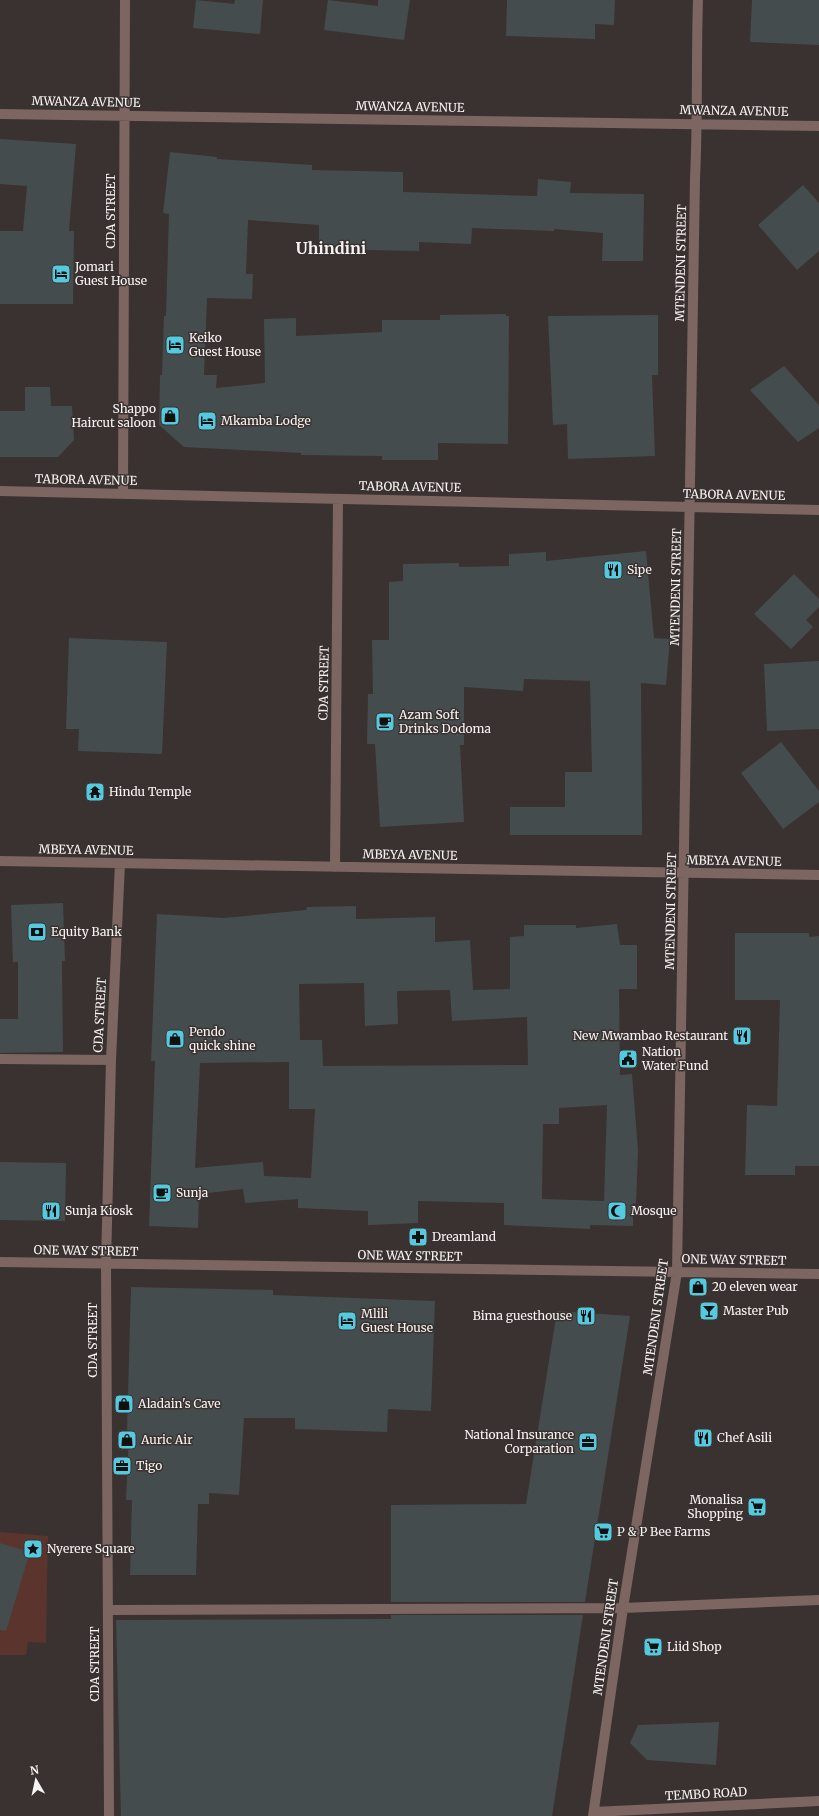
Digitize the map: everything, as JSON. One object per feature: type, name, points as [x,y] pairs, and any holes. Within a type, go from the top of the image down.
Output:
[{"type":"street","name":"CDA STREET","points":[[123,494],[125,0]]},
{"type":"street","name":"MTENDENI STREET","points":[[593,1814],[623,1608],[677,1272],[691,507],[695,186],[698,124],[696,53],[698,0]]},
{"type":"street","name":"MWANZA AVENUE","points":[[0,114],[819,126]]},
{"type":"street","name":"TABORA AVENUE","points":[[0,491],[819,510]]},
{"type":"street","name":"CDA STREET","points":[[335,867],[338,499]]},
{"type":"street","name":"MBEYA AVENUE","points":[[0,861],[819,875]]},
{"type":"street","name":"CDA STREET","points":[[110,1816],[106,1264],[110,1060],[120,863]]},
{"type":"street","points":[[0,1059],[110,1060]]},
{"type":"street","name":"ONE WAY STREET","points":[[0,1262],[819,1274]]},
{"type":"street","points":[[108,1610],[623,1608],[819,1600]]},
{"type":"street","name":"TEMBO ROAD","points":[[593,1814],[819,1802]]},
{"type":"shaded area","points":[[0,1532],[48,1536],[46,1643],[28,1642],[26,1655],[0,1655]]},
{"type":"building","points":[[196,0],[234,4],[235,0],[263,0],[260,34],[193,28]]},
{"type":"building","points":[[328,0],[378,6],[378,0],[410,0],[404,40],[324,30]]},
{"type":"building","points":[[507,0],[615,0],[614,25],[595,24],[595,39],[506,36]]},
{"type":"building","points":[[752,0],[819,0],[819,45],[750,42]]},
{"type":"building","points":[[0,139],[76,144],[69,231],[74,231],[73,304],[0,304],[0,231],[23,231],[27,186],[0,184]]},
{"type":"building","points":[[170,152],[217,157],[217,159],[312,165],[312,170],[403,172],[403,192],[537,196],[538,179],[571,182],[570,193],[644,194],[643,261],[602,261],[603,233],[554,229],[554,231],[472,228],[471,244],[419,242],[419,251],[319,249],[319,225],[248,220],[246,274],[253,274],[252,299],[207,298],[204,375],[217,375],[216,388],[265,383],[264,319],[296,318],[296,336],[382,332],[382,320],[440,320],[440,315],[506,314],[506,316],[509,316],[508,444],[438,443],[438,460],[382,460],[382,456],[301,455],[301,453],[184,447],[159,425],[160,375],[162,375],[164,316],[166,316],[169,214],[163,213]]},
{"type":"building","points":[[803,185],[819,203],[819,251],[797,270],[758,225]]},
{"type":"building","points":[[658,315],[658,375],[652,375],[655,456],[568,459],[567,424],[553,425],[548,316]]},
{"type":"building","points":[[784,366],[819,405],[819,428],[798,442],[750,390]]},
{"type":"building","points":[[25,387],[50,387],[51,406],[72,406],[74,440],[58,457],[0,457],[0,411],[25,411]]},
{"type":"building","points":[[646,551],[654,638],[670,639],[666,685],[641,683],[642,835],[510,835],[510,807],[565,807],[565,772],[592,772],[590,681],[524,679],[523,691],[464,687],[464,745],[460,745],[464,822],[380,827],[375,744],[367,744],[368,694],[373,694],[372,640],[389,640],[389,582],[403,581],[403,564],[459,563],[459,567],[509,566],[509,554],[546,552],[546,561]]},
{"type":"building","points":[[794,574],[819,599],[819,607],[806,620],[813,627],[791,649],[754,614]]},
{"type":"building","points":[[69,638],[167,642],[162,754],[78,751],[79,729],[66,729]]},
{"type":"building","points":[[819,661],[819,729],[767,731],[764,664]]},
{"type":"building","points":[[781,742],[819,791],[819,802],[783,829],[741,773]]},
{"type":"building","points":[[63,903],[65,961],[62,961],[63,1052],[0,1053],[0,1019],[18,1019],[18,962],[13,962],[11,905]]},
{"type":"building","points":[[356,906],[356,919],[435,917],[435,942],[470,940],[473,990],[510,989],[510,937],[524,936],[524,925],[576,925],[576,928],[617,924],[620,945],[637,945],[637,989],[619,989],[620,1075],[632,1074],[638,1151],[636,1204],[633,1203],[633,1226],[590,1225],[590,1229],[504,1225],[504,1203],[418,1201],[418,1223],[368,1225],[368,1211],[298,1208],[298,1199],[245,1203],[243,1189],[199,1194],[198,1228],[149,1226],[155,1061],[151,1061],[157,914],[224,918],[306,910],[307,907]],"holes":[[[364,983],[365,1026],[398,1024],[397,991],[450,990],[452,1021],[527,1017],[528,1065],[323,1066],[322,1040],[300,1040],[299,984]],[[289,1062],[289,1109],[315,1109],[311,1178],[264,1176],[263,1162],[195,1168],[200,1063]],[[607,1105],[604,1201],[542,1199],[543,1124],[559,1124],[559,1108]]]},
{"type":"building","points":[[735,933],[809,933],[809,937],[819,936],[819,1166],[795,1166],[795,1175],[745,1175],[747,1105],[777,1106],[780,1000],[735,1000]]},
{"type":"building","points":[[0,1162],[66,1163],[65,1221],[0,1220]]},
{"type":"building","points":[[131,1287],[273,1290],[273,1295],[435,1301],[431,1411],[388,1409],[387,1432],[295,1429],[295,1418],[244,1418],[239,1495],[209,1493],[209,1504],[198,1504],[196,1575],[130,1575],[132,1500],[126,1500],[129,1432],[127,1431]]},
{"type":"building","points":[[557,1311],[630,1316],[585,1602],[391,1602],[391,1505],[526,1504]]},
{"type":"building","points":[[0,1543],[30,1552],[6,1631],[0,1630]]},
{"type":"building","points":[[391,1615],[583,1615],[552,1816],[121,1816],[116,1620],[391,1619]]},
{"type":"building","points":[[719,1722],[716,1765],[647,1760],[630,1743],[638,1725]]},
{"type":"place","name":"Jomari Guest House","points":[[61,274]]},
{"type":"place","name":"Keiko Guest House","points":[[175,345]]},
{"type":"place","name":"Shappo Haircut saloon","points":[[170,416]]},
{"type":"place","name":"Mkamba Lodge","points":[[207,421]]},
{"type":"place","name":"Sipe","points":[[613,570]]},
{"type":"place","name":"Azam Soft Drinks Dodoma","points":[[385,722]]},
{"type":"place","name":"Hindu Temple","points":[[95,792]]},
{"type":"place","name":"Equity Bank","points":[[37,932]]},
{"type":"place","name":"New Mwambao Restaurant","points":[[742,1036]]},
{"type":"place","name":"Pendo quick shine","points":[[175,1039]]},
{"type":"place","name":"Nation Water Fund","points":[[628,1059]]},
{"type":"place","name":"Sunja","points":[[162,1193]]},
{"type":"place","name":"Sunja Kiosk","points":[[51,1211]]},
{"type":"place","name":"Mosque","points":[[617,1211]]},
{"type":"place","name":"Dreamland","points":[[418,1237]]},
{"type":"place","name":"20 eleven wear","points":[[698,1287]]},
{"type":"place","name":"Master Pub","points":[[709,1311]]},
{"type":"place","name":"Bima guesthouse","points":[[586,1316]]},
{"type":"place","name":"Mlili Guest House","points":[[347,1321]]},
{"type":"place","name":"Aladain's Cave","points":[[124,1404]]},
{"type":"place","name":"Chef Asili","points":[[703,1438]]},
{"type":"place","name":"Auric Air","points":[[127,1440]]},
{"type":"place","name":"National Insurance Corparation","points":[[588,1442]]},
{"type":"place","name":"Tigo","points":[[122,1466]]},
{"type":"place","name":"Monalisa Shopping","points":[[757,1507]]},
{"type":"place","name":"P & P Bee Farms","points":[[603,1532]]},
{"type":"place","name":"Nyerere Square","points":[[33,1549]]},
{"type":"place","name":"Liid Shop","points":[[653,1647]]},
{"type":"district","name":"Uhindini","points":[[331,248]]}]
